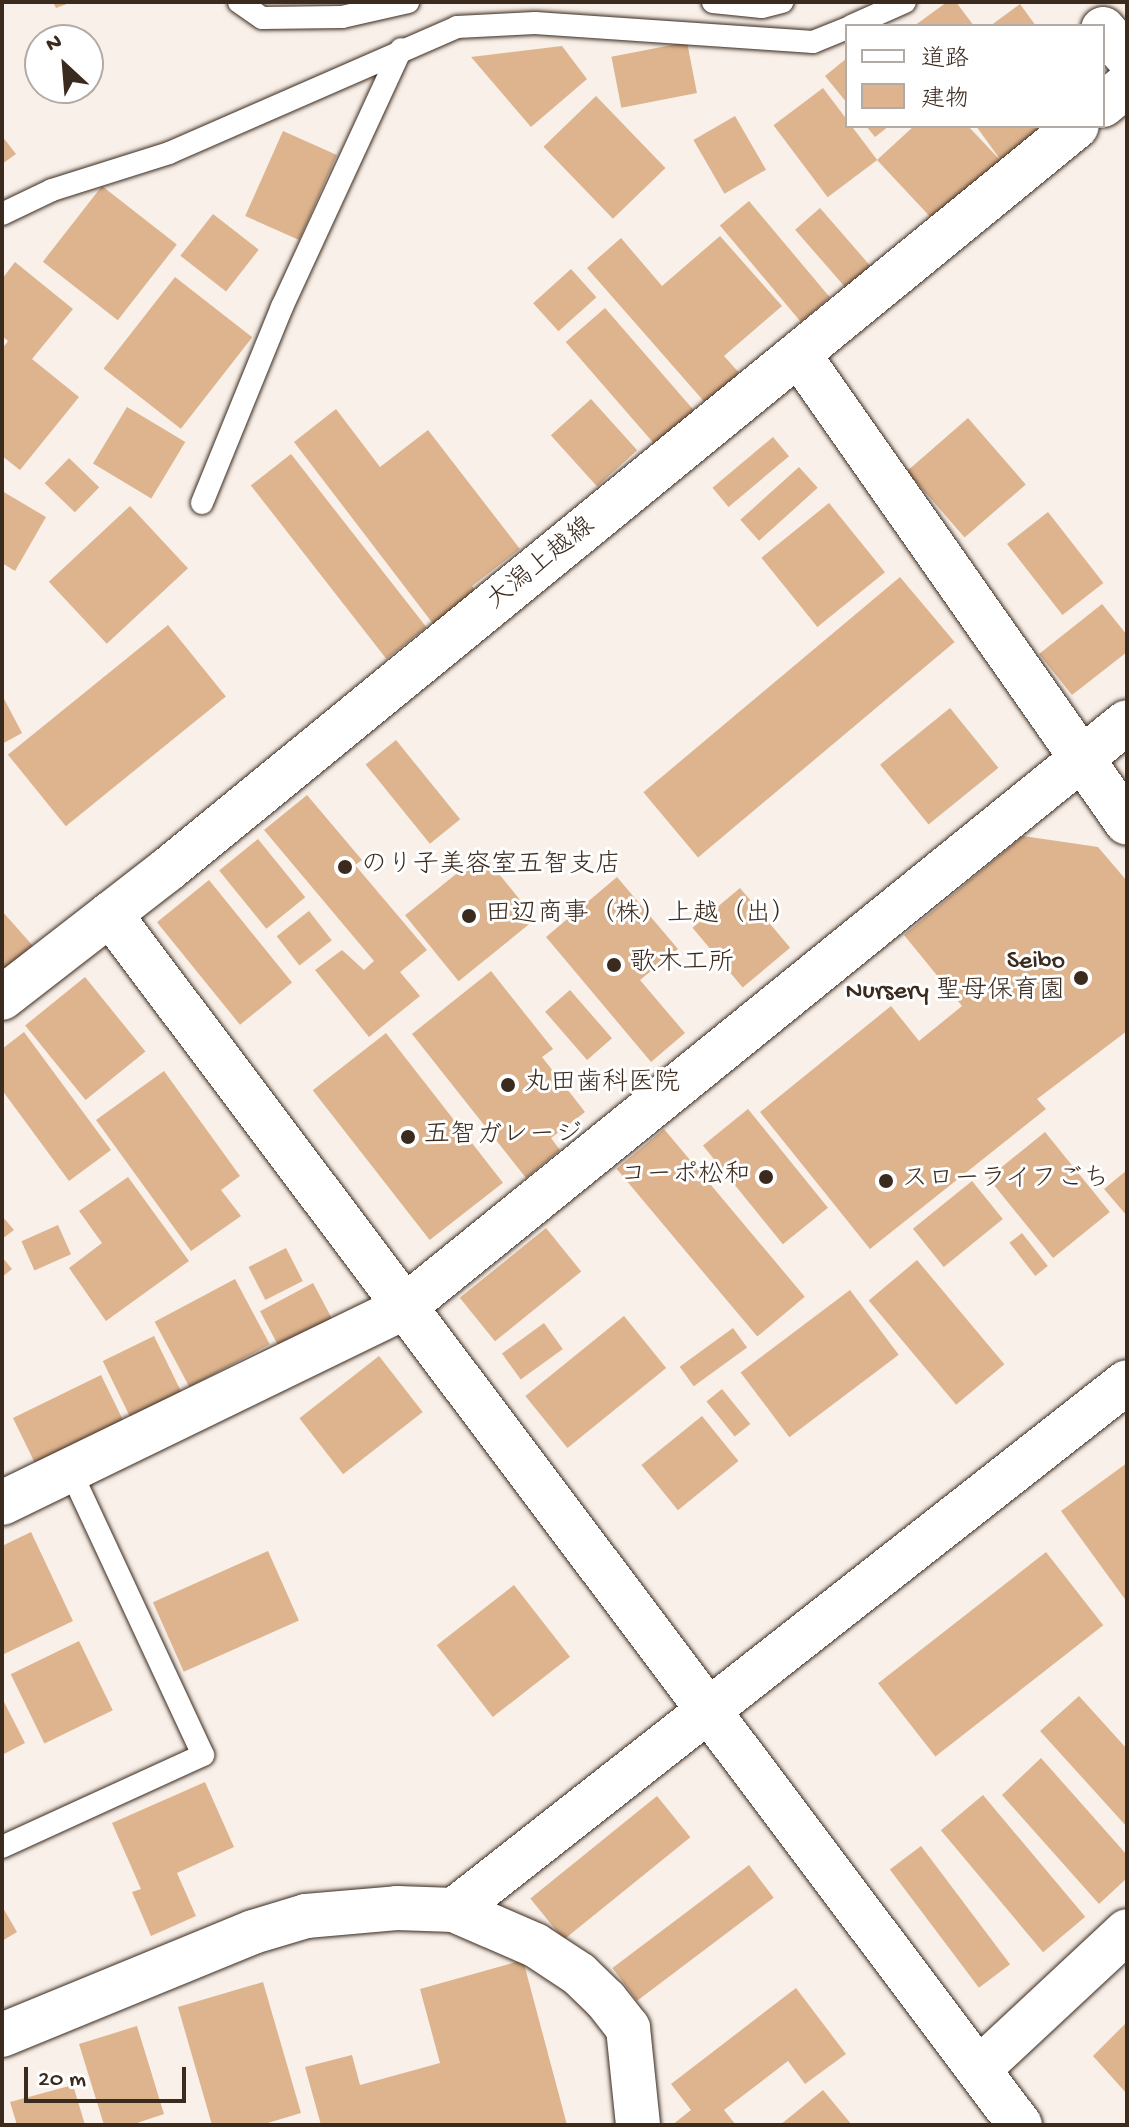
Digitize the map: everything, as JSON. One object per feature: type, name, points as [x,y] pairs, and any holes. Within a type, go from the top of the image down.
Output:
[{"type":"street","points":[[1080,2],[1099,24]]},
{"type":"street","points":[[1105,31],[1127,57]]},
{"type":"street","points":[[1105,103],[1127,85]]},
{"type":"street","name":"大潟上越線","points":[[2,998],[110,914],[1075,128]]},
{"type":"street","points":[[799,355],[1127,823]]},
{"type":"street","points":[[2,1503],[403,1308],[1127,722]]},
{"type":"street","points":[[110,914],[403,1308],[1020,2125]]},
{"type":"street","points":[[454,1910],[710,1714],[1127,1382]]},
{"type":"street","points":[[2,2035],[253,1932],[306,1916],[397,1908],[454,1910],[535,1945],[579,1974],[606,2000],[628,2028],[638,2125]]},
{"type":"street","points":[[979,2069],[1127,1931]]},
{"type":"lane","points":[[239,2],[262,18],[342,17],[408,2]]},
{"type":"lane","points":[[713,2],[767,4]]},
{"type":"lane","points":[[856,24],[905,2]]},
{"type":"lane","points":[[2,214],[52,190],[169,153],[457,27],[494,23],[813,42],[845,29]]},
{"type":"lane","points":[[202,503],[282,307],[401,49]]},
{"type":"lane","points":[[2,1847],[203,1755],[70,1470]]},
{"type":"building","points":[[53,2],[72,2],[56,8]]},
{"type":"building","points":[[947,2],[956,2],[972,24],[917,24]]},
{"type":"building","points":[[1020,4],[1035,24],[993,24]]},
{"type":"building","points":[[687,42],[697,93],[621,108],[611,57]]},
{"type":"building","points":[[562,46],[587,79],[531,127],[471,57]]},
{"type":"building","points":[[845,60],[845,101],[825,76]]},
{"type":"building","points":[[823,88],[845,117],[845,128],[853,128],[877,160],[828,197],[773,125]]},
{"type":"building","points":[[596,96],[665,168],[613,219],[543,147]]},
{"type":"building","points":[[735,116],[766,170],[724,194],[693,140]]},
{"type":"building","points":[[868,128],[886,128],[875,137]]},
{"type":"building","points":[[912,128],[970,128],[1002,162],[977,128],[1045,128],[936,223],[877,160]]},
{"type":"building","points":[[283,131],[337,155],[299,240],[245,216]]},
{"type":"building","points":[[2,136],[16,154],[2,164]]},
{"type":"building","points":[[102,186],[177,244],[118,320],[43,262]]},
{"type":"building","points":[[749,201],[830,298],[801,322],[720,225]]},
{"type":"building","points":[[820,208],[878,275],[853,297],[795,230]]},
{"type":"building","points":[[213,214],[259,250],[226,291],[180,256]]},
{"type":"building","points":[[720,236],[782,306],[724,356],[742,376],[708,406],[587,268],[621,238],[662,286]]},
{"type":"building","points":[[15,262],[73,309],[32,359],[79,397],[20,470],[2,456],[2,349],[8,341],[2,336],[2,279]]},
{"type":"building","points":[[571,269],[596,297],[559,331],[533,303]]},
{"type":"building","points":[[175,277],[252,337],[181,429],[104,368]]},
{"type":"building","points":[[605,308],[698,415],[659,449],[566,342]]},
{"type":"building","points":[[591,399],[637,450],[597,486],[551,435]]},
{"type":"building","points":[[127,407],[185,442],[151,499],[93,464]]},
{"type":"building","points":[[336,409],[380,467],[428,430],[520,549],[472,586],[480,596],[437,629],[294,442]]},
{"type":"building","points":[[968,418],[1026,484],[965,538],[907,471]]},
{"type":"building","points":[[773,437],[789,456],[729,507],[712,488]]},
{"type":"building","points":[[291,454],[426,627],[386,659],[251,485]]},
{"type":"building","points":[[69,458],[99,487],[75,512],[45,483]]},
{"type":"building","points":[[799,467],[818,488],[759,541],[740,520]]},
{"type":"building","points":[[2,491],[46,517],[15,571],[2,563]]},
{"type":"building","points":[[829,503],[885,572],[817,627],[761,558]]},
{"type":"building","points":[[130,506],[188,568],[107,644],[49,582]]},
{"type":"building","points":[[1048,512],[1103,583],[1062,615],[1007,544]]},
{"type":"building","points":[[900,577],[955,642],[698,857],[643,792]]},
{"type":"building","points":[[1102,604],[1127,635],[1127,652],[1072,695],[1039,654]]},
{"type":"building","points":[[168,625],[226,696],[66,826],[8,755]]},
{"type":"building","points":[[2,695],[22,733],[2,744]]},
{"type":"building","points":[[950,708],[998,768],[929,824],[880,765]]},
{"type":"building","points":[[396,740],[460,819],[430,844],[366,765]]},
{"type":"building","points":[[307,795],[362,860],[355,865],[427,950],[400,972],[420,996],[369,1037],[315,970],[342,950],[364,970],[374,961],[264,830]]},
{"type":"building","points":[[1023,836],[1098,847],[1127,881],[1127,1031],[1037,1099],[1046,1109],[870,1249],[760,1112],[891,1006],[919,1041],[962,1006],[904,935]]},
{"type":"building","points":[[258,839],[305,897],[266,929],[219,870]]},
{"type":"building","name":"田辺商事（株）上越（出）","points":[[482,853],[535,919],[459,981],[405,915]]},
{"type":"building","name":"歌木工所","points":[[617,877],[678,949],[640,980],[685,1033],[651,1062],[546,937]]},
{"type":"building","points":[[209,880],[292,983],[240,1025],[157,922]]},
{"type":"building","points":[[740,888],[790,948],[743,988],[693,928]]},
{"type":"building","points":[[2,911],[33,946],[2,972]]},
{"type":"building","points":[[309,911],[332,940],[299,965],[277,936]]},
{"type":"building","name":"丸田歯科医院","points":[[491,971],[553,1049],[542,1057],[585,1112],[551,1138],[560,1150],[526,1178],[412,1034]]},
{"type":"building","points":[[85,977],[145,1052],[86,1100],[25,1025]]},
{"type":"building","points":[[570,990],[612,1038],[587,1060],[545,1012]]},
{"type":"building","points":[[24,1032],[111,1150],[69,1181],[2,1090],[2,1049]]},
{"type":"building","name":"五智ガレージ","points":[[386,1033],[503,1183],[430,1240],[313,1090]]},
{"type":"building","points":[[164,1071],[240,1176],[221,1190],[241,1216],[191,1251],[96,1120]]},
{"type":"building","name":"コーポ松和","points":[[748,1109],[828,1208],[783,1244],[703,1146]]},
{"type":"building","points":[[664,1129],[805,1297],[757,1337],[617,1169]]},
{"type":"building","points":[[1045,1132],[1110,1212],[1053,1258],[988,1178]]},
{"type":"building","points":[[1127,1170],[1127,1216],[1104,1189]]},
{"type":"building","points":[[128,1177],[189,1261],[106,1321],[69,1268],[102,1243],[79,1211]]},
{"type":"building","points":[[972,1181],[1003,1219],[944,1267],[913,1229]]},
{"type":"building","points":[[2,1216],[14,1230],[2,1239]]},
{"type":"building","points":[[58,1225],[71,1254],[34,1271],[21,1241]]},
{"type":"building","points":[[546,1228],[581,1272],[495,1341],[460,1298]]},
{"type":"building","points":[[1022,1233],[1048,1266],[1035,1276],[1009,1243]]},
{"type":"building","points":[[286,1248],[303,1281],[265,1300],[249,1267]]},
{"type":"building","points":[[2,1257],[12,1269],[2,1277]]},
{"type":"building","points":[[917,1260],[1004,1364],[956,1405],[869,1300]]},
{"type":"building","points":[[235,1279],[270,1344],[189,1387],[155,1322]]},
{"type":"building","points":[[313,1283],[336,1326],[283,1354],[260,1311]]},
{"type":"building","points":[[850,1290],[899,1355],[789,1437],[741,1372]]},
{"type":"building","points":[[624,1316],[666,1368],[567,1448],[525,1396]]},
{"type":"building","points":[[544,1323],[563,1349],[521,1379],[502,1354]]},
{"type":"building","points":[[733,1328],[747,1347],[694,1386],[680,1367]]},
{"type":"building","points":[[154,1336],[186,1402],[135,1427],[103,1361]]},
{"type":"building","points":[[379,1356],[423,1412],[343,1474],[299,1418]]},
{"type":"building","points":[[101,1375],[128,1430],[40,1473],[13,1418]]},
{"type":"building","points":[[722,1389],[750,1424],[735,1437],[706,1402]]},
{"type":"building","points":[[702,1416],[739,1461],[678,1510],[641,1465]]},
{"type":"building","points":[[1127,1463],[1127,1602],[1061,1511]]},
{"type":"building","points":[[31,1532],[73,1621],[2,1655],[2,1546]]},
{"type":"building","points":[[268,1551],[299,1620],[184,1672],[153,1602]]},
{"type":"building","points":[[1046,1552],[1103,1625],[935,1756],[878,1683]]},
{"type":"building","points":[[514,1585],[570,1657],[493,1717],[437,1645]]},
{"type":"building","points":[[79,1641],[113,1710],[44,1744],[11,1674]]},
{"type":"building","points":[[1079,1696],[1127,1749],[1127,1827],[1040,1731]]},
{"type":"building","points":[[2,1698],[25,1743],[2,1755]]},
{"type":"building","points":[[1041,1758],[1127,1855],[1127,1878],[1099,1904],[1002,1795]]},
{"type":"building","points":[[205,1782],[234,1847],[177,1873],[196,1916],[151,1936],[132,1892],[141,1889],[112,1823]]},
{"type":"building","points":[[983,1795],[1085,1917],[1043,1952],[941,1830]]},
{"type":"building","points":[[657,1796],[690,1837],[564,1940],[530,1899]]},
{"type":"building","points":[[921,1846],[1010,1964],[979,1988],[890,1869]]},
{"type":"building","points":[[749,1865],[774,1898],[637,2001],[612,1968]]},
{"type":"building","points":[[2,1906],[17,1932],[2,1941]]},
{"type":"building","points":[[523,1960],[567,2125],[321,2125],[305,2067],[352,2055],[360,2085],[440,2063],[420,1989]]},
{"type":"building","points":[[263,1982],[301,2113],[261,2125],[212,2125],[178,2007]]},
{"type":"building","points":[[796,1988],[846,2054],[805,2084],[788,2061],[724,2110],[736,2125],[672,2125],[691,2110],[671,2084]]},
{"type":"building","points":[[1127,2022],[1127,2094],[1093,2056]]},
{"type":"building","points":[[137,2026],[164,2114],[131,2125],[104,2125],[79,2044]]},
{"type":"building","points":[[73,2085],[85,2125],[17,2125],[10,2102]]},
{"type":"building","points":[[823,2090],[852,2125],[780,2125]]},
{"type":"place","name":"のり子美容室五智支店","points":[[345,867]]},
{"type":"place","name":"田辺商事（株）上越（出）","points":[[469,916]]},
{"type":"place","name":"歌木工所","points":[[614,965]]},
{"type":"place","name":"Seibo Nursery 聖母保育園","points":[[1081,978]]},
{"type":"place","name":"丸田歯科医院","points":[[508,1085]]},
{"type":"place","name":"五智ガレージ","points":[[408,1137]]},
{"type":"place","name":"コーポ松和","points":[[766,1177]]},
{"type":"place","name":"スローライフごち","points":[[886,1181]]}]
